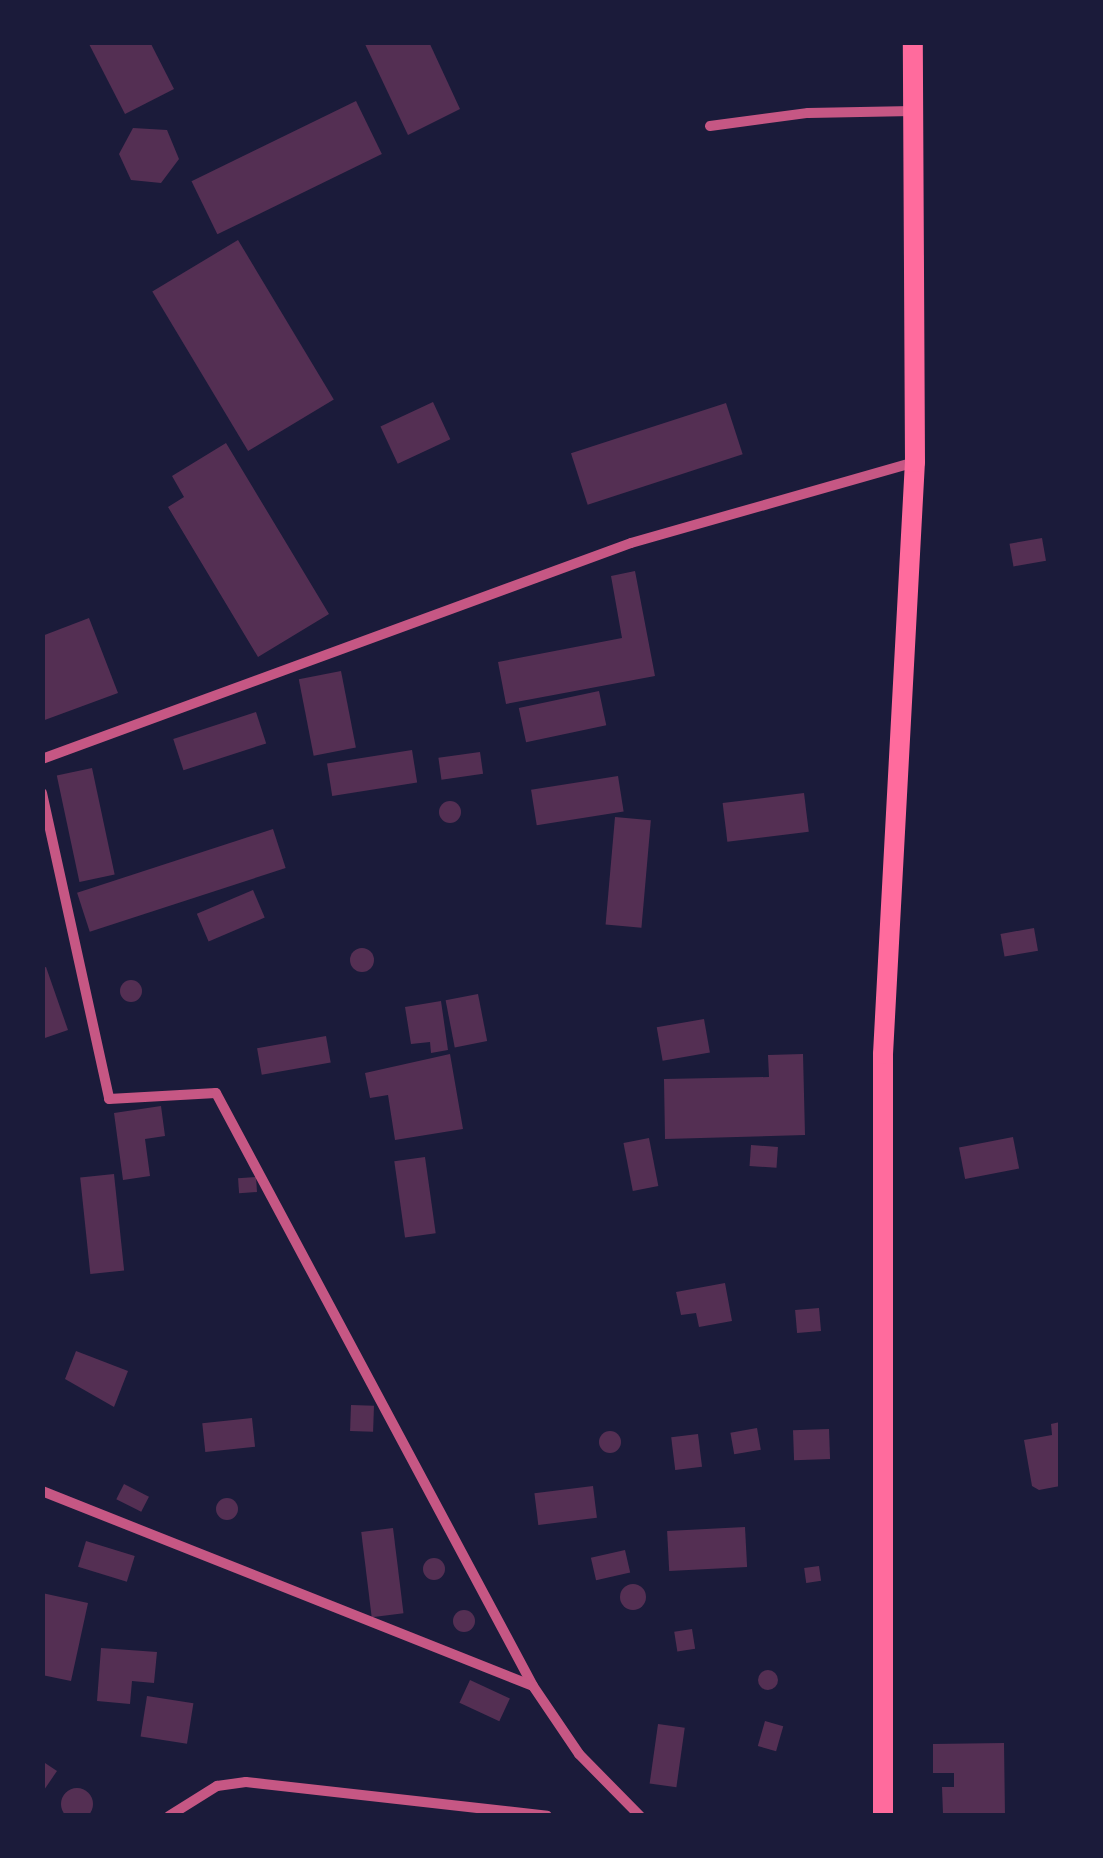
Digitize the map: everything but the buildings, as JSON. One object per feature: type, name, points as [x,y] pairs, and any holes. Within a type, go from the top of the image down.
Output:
[{"type":"main road","points":[[883,1816],[883,1054],[915,462],[913,42]]},
{"type":"street","points":[[710,126],[808,113],[914,111]]},
{"type":"street","points":[[42,760],[631,543],[915,462]]},
{"type":"street","points":[[42,793],[109,1099],[216,1093],[533,1686],[579,1754],[640,1816]]},
{"type":"street","points":[[42,1491],[533,1686]]},
{"type":"street","points":[[169,1816],[218,1786],[246,1782],[546,1816]]}]
